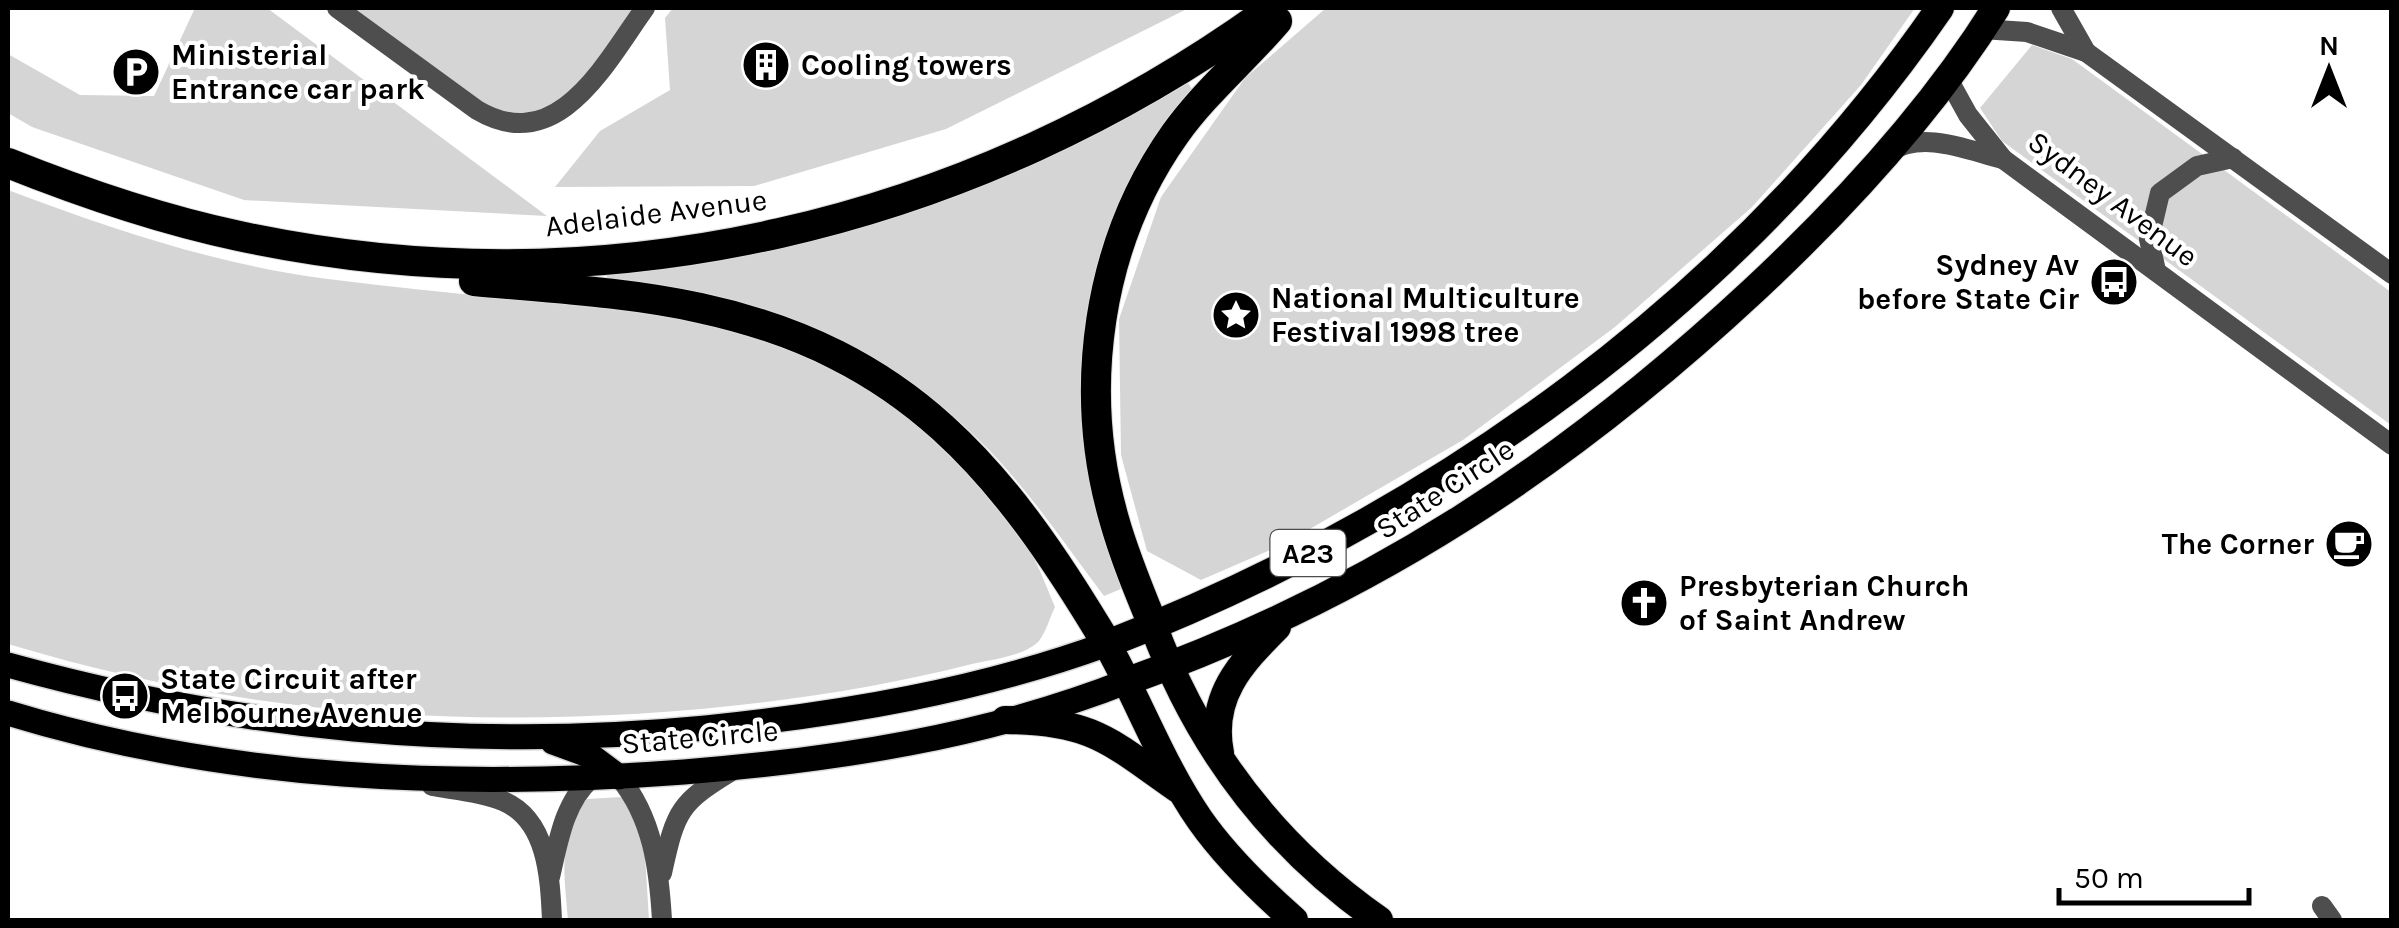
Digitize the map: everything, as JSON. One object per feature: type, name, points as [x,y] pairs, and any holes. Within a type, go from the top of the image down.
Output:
[{"type":"highway","name":"Adelaide Avenue","points":[[8,163],[158,216],[281,244],[444,263],[554,264],[712,248],[790,232],[906,199],[1018,157],[1159,84],[1272,8]]},
{"type":"highway","points":[[1288,8],[1196,108],[1160,156],[1126,228],[1106,296],[1096,386],[1102,466],[1117,530],[1169,665],[1223,764],[1244,795],[1295,852],[1338,891],[1379,920]]},
{"type":"highway","points":[[1932,19],[1989,18]]},
{"type":"highway","name":"State Circle","points":[[1128,681],[1289,614],[1378,571],[1482,507],[1649,386],[1806,241],[1881,160],[1989,18]]},
{"type":"highway","name":"State Circle","points":[[1106,644],[1280,568],[1374,519],[1455,468],[1619,353],[1734,249],[1809,170],[1932,19]]},
{"type":"highway","name":"Sydney Avenue","points":[[1932,19],[1947,77]]},
{"type":"highway","points":[[281,244],[347,266],[698,307],[786,332],[876,376],[924,409],[985,467],[1055,558],[1128,681],[1183,793],[1215,840],[1294,920]]},
{"type":"highway","points":[[1619,353],[1649,386]]},
{"type":"highway","points":[[1455,468],[1482,507]]},
{"type":"highway","points":[[1223,764],[1218,718],[1229,681],[1289,614]]},
{"type":"highway","points":[[1005,720],[1057,722],[1093,733],[1121,747],[1183,793]]},
{"type":"main road","name":"State Circle","points":[[8,665],[125,696],[303,725],[420,736],[532,738],[672,731],[867,708],[938,693],[1106,644]]},
{"type":"main road","name":"State Circle","points":[[8,713],[134,744],[246,764],[401,779],[606,774],[737,768],[911,745],[1128,681]]},
{"type":"main road","name":"State Circle","points":[[606,774],[672,731]]},
{"type":"main road","points":[[532,738],[559,744],[606,774]]},
{"type":"street","points":[[336,8],[477,110],[502,121],[522,122],[552,116],[584,91],[646,8]]},
{"type":"street","points":[[2061,8],[2086,52]]},
{"type":"street","points":[[1989,18],[2086,52],[2392,274]]},
{"type":"street","name":"Sydney Avenue","points":[[1947,77],[1968,115],[2002,159],[2392,444]]},
{"type":"street","points":[[1881,160],[1896,148],[1923,142],[2002,159]]},
{"type":"street","points":[[2156,272],[2149,239],[2160,193],[2197,166],[2233,158]]},
{"type":"street","points":[[660,882],[672,828],[681,809],[697,793],[737,768]]},
{"type":"street","points":[[550,878],[566,817],[582,788],[606,774],[645,818],[660,882],[662,920]]},
{"type":"street","points":[[401,779],[502,800],[520,810],[535,830],[550,878],[552,920]]},
{"type":"shaded area","points":[[195,8],[267,8],[547,216],[244,200],[32,127],[8,113],[8,54],[80,95],[154,96]]},
{"type":"shaded area","points":[[346,8],[645,8],[565,109],[503,121]]},
{"type":"shaded area","points":[[673,8],[1189,8],[946,129],[754,186],[555,187],[600,131],[670,90],[665,18]]},
{"type":"shaded area","points":[[1326,8],[1915,8],[1861,85],[1752,207],[1615,327],[1463,440],[1284,544],[1201,580],[1147,551],[1121,455],[1119,319],[1161,197],[1245,78]]},
{"type":"shaded area","points":[[2032,45],[2072,59],[2391,292],[2391,425],[2002,141],[1980,108]]},
{"type":"shaded area","points":[[1188,83],[1192,89],[1164,125],[1118,210],[1099,513],[1121,589],[1104,596],[990,451],[907,380],[862,352],[767,311],[662,288],[607,283],[607,274],[684,266],[760,252],[908,213],[1051,156]]},
{"type":"shaded area","points":[[8,190],[126,232],[246,265],[354,282],[666,314],[716,324],[783,346],[867,389],[906,415],[976,478],[1034,558],[1055,607],[1046,629],[1039,641],[1024,651],[898,681],[751,704],[600,716],[452,717],[286,704],[145,680],[8,644]]},
{"type":"shaded area","points":[[622,797],[644,839],[649,920],[568,920],[565,856],[577,812],[587,799]]},
{"type":"place","name":"Cooling towers","points":[[766,65]]},
{"type":"place","name":"Ministerial Entrance car park","points":[[136,72]]},
{"type":"place","name":"Sydney Av before State Cir","points":[[2114,282]]},
{"type":"place","name":"National Multiculture Festival 1998 tree","points":[[1236,315]]},
{"type":"place","name":"The Corner","points":[[2349,544]]},
{"type":"place","name":"Presbyterian Church of Saint Andrew","points":[[1644,603]]},
{"type":"place","name":"State Circuit after Melbourne Avenue","points":[[125,696]]}]
